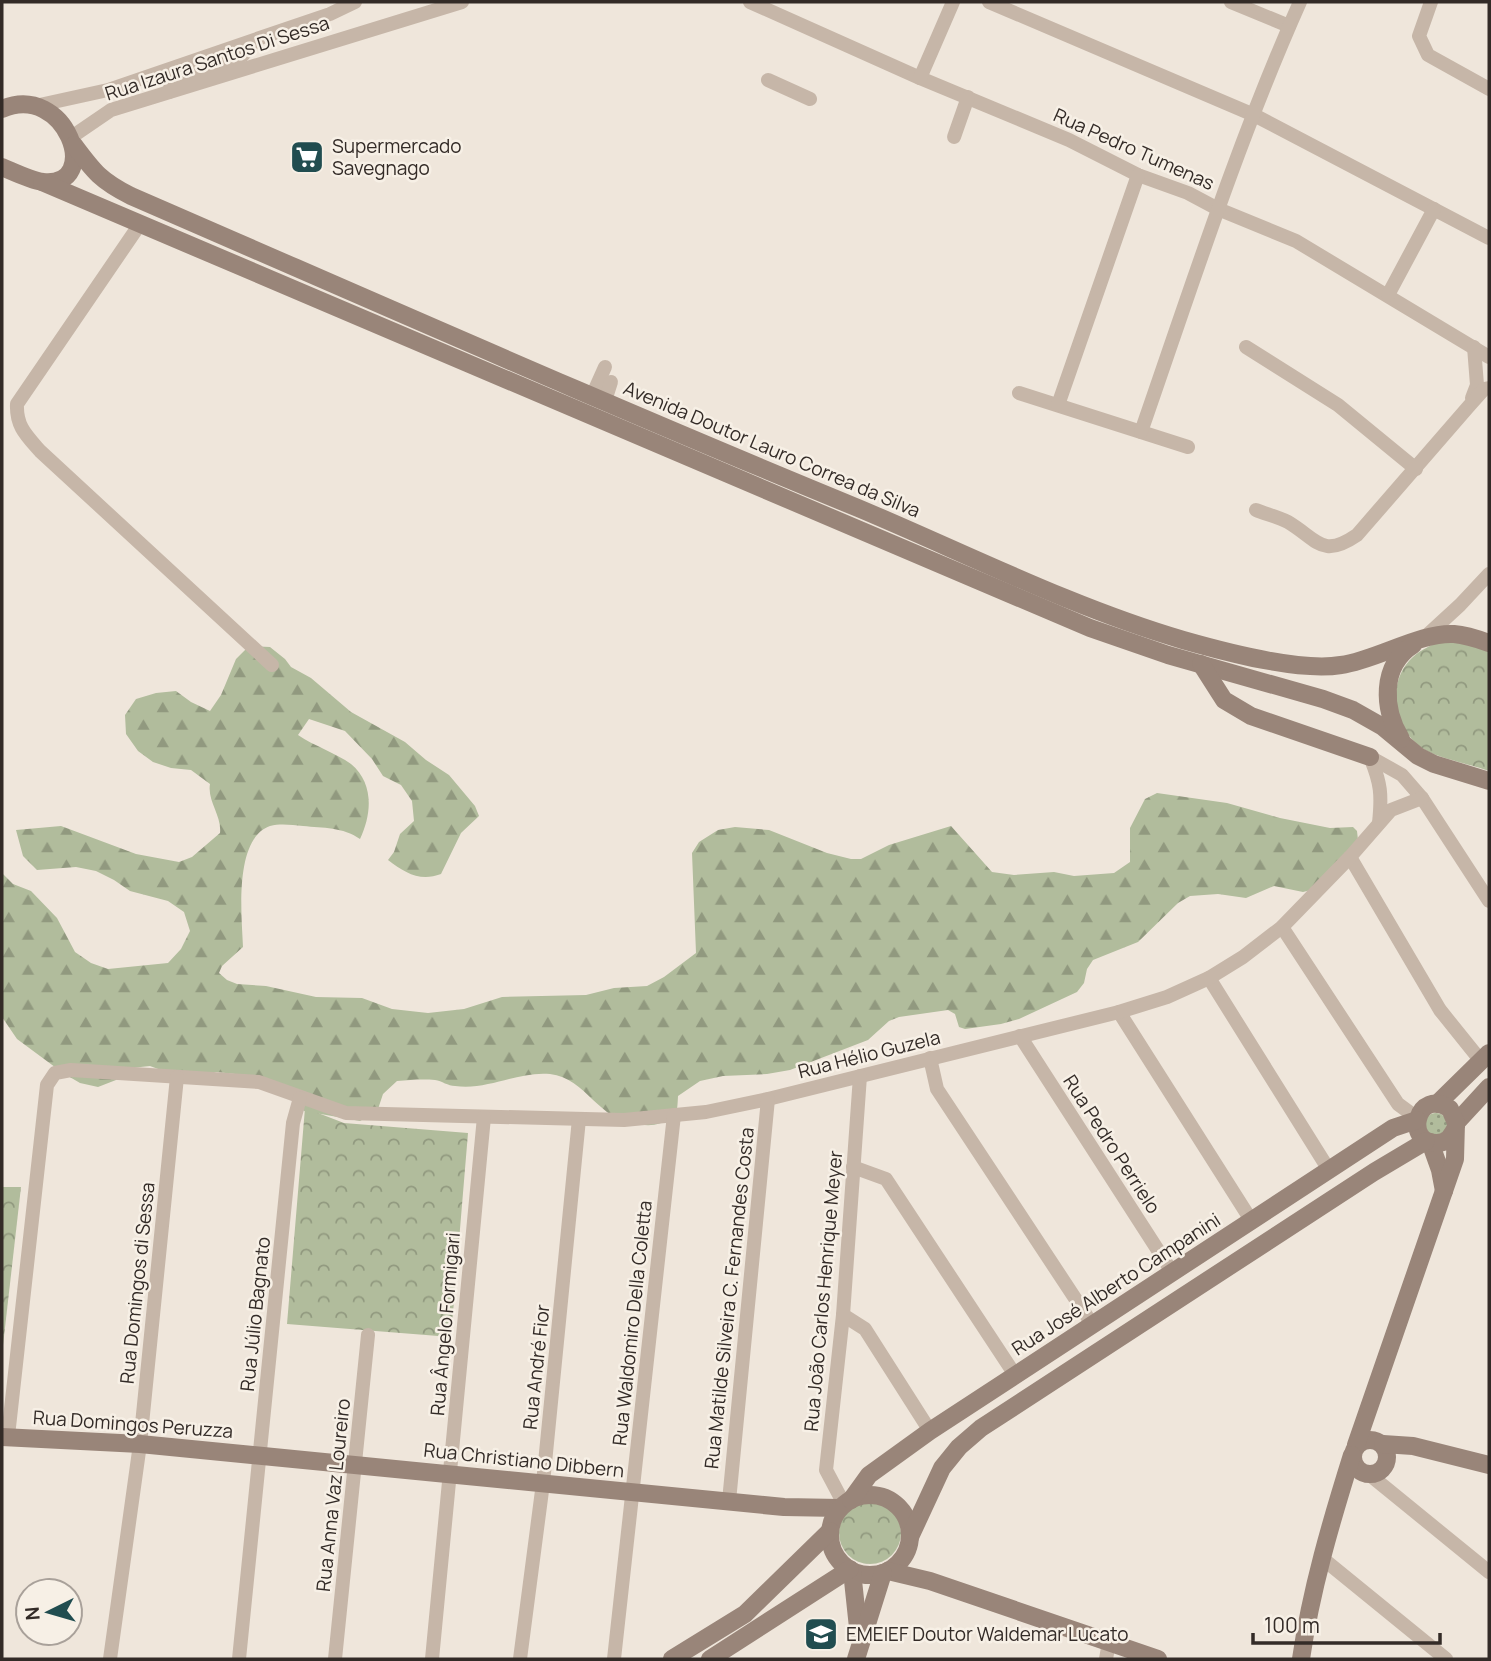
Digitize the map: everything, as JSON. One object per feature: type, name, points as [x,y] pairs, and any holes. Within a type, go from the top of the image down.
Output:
[{"type":"street","name":"Rua Izaura Santos Di Sessa","points":[[35,106],[108,90],[256,40],[331,8],[355,2]]},
{"type":"street","name":"Rua Izaura Santos Di Sessa","points":[[72,141],[111,110],[462,2]]},
{"type":"street","name":"Rua Pedro Tumenas","points":[[750,2],[920,78],[1069,140],[1138,175],[1188,193],[1218,209],[1296,242],[1489,357]]},
{"type":"street","points":[[920,78],[953,2]]},
{"type":"street","points":[[989,2],[1254,115],[1489,238]]},
{"type":"street","points":[[1231,2],[1289,26]]},
{"type":"street","points":[[1141,432],[1218,209],[1300,2]]},
{"type":"street","points":[[1431,2],[1419,36],[1428,55],[1489,89]]},
{"type":"street","points":[[331,8],[333,31],[340,38]]},
{"type":"street","points":[[169,92],[171,84],[179,78],[235,60],[256,40]]},
{"type":"street","points":[[768,80],[810,99]]},
{"type":"street","points":[[954,137],[968,97]]},
{"type":"street","points":[[4,107],[35,106]]},
{"type":"street","name":"Avenida Doutor Lauro Correa da Silva","points":[[35,106],[54,117],[96,174],[108,185],[131,196],[1025,580],[1120,618],[1185,640],[1311,667],[1354,662],[1421,640],[1451,634],[1489,643]]},
{"type":"street","points":[[42,182],[56,181],[67,175],[73,165],[72,141]]},
{"type":"street","points":[[2,167],[430,345],[677,454],[1090,628],[1353,710],[1383,727],[1406,748],[1434,764],[1489,781]]},
{"type":"street","points":[[1058,405],[1138,175]]},
{"type":"street","points":[[1388,295],[1434,209]]},
{"type":"street","points":[[140,224],[17,404],[16,417],[21,430],[40,451],[272,665]]},
{"type":"street","points":[[1245,347],[1338,405],[1416,469]]},
{"type":"street","points":[[1469,405],[1477,385],[1474,347]]},
{"type":"street","points":[[599,398],[605,367]]},
{"type":"street","points":[[599,398],[611,382]]},
{"type":"street","points":[[1256,510],[1285,520],[1324,547],[1341,546],[1357,535],[1469,405],[1489,388]]},
{"type":"street","points":[[1019,393],[1188,447]]},
{"type":"street","points":[[1406,748],[1387,704],[1388,683],[1395,664],[1405,650],[1421,640],[1487,579]]},
{"type":"street","points":[[1201,664],[1224,699],[1251,716],[1370,757],[1402,775],[1422,798],[1489,901]]},
{"type":"street","points":[[1370,757],[1379,779],[1382,796],[1379,823]]},
{"type":"street","name":"Rua Hélio Guzela","points":[[5,1436],[47,1085],[55,1073],[71,1070],[259,1082],[346,1113],[625,1120],[706,1112],[1119,1012],[1167,997],[1209,978],[1243,957],[1282,927],[1391,810],[1422,798]]},
{"type":"street","points":[[1350,857],[1440,1010],[1485,1057],[1437,1104]]},
{"type":"street","points":[[1282,927],[1398,1104],[1417,1119]]},
{"type":"street","points":[[1209,978],[1329,1170]]},
{"type":"street","points":[[1119,1012],[1251,1220]]},
{"type":"street","name":"Rua Pedro Perrielo","points":[[1020,1036],[1172,1272]]},
{"type":"street","points":[[930,1058],[937,1089],[1093,1324]]},
{"type":"street","name":"Rua João Carlos Henrique Meyer","points":[[845,1504],[826,1470],[843,1315],[860,1076]]},
{"type":"street","name":"Rua Domingos di Sessa","points":[[110,1659],[140,1444],[177,1077]]},
{"type":"street","points":[[859,1655],[886,1572],[905,1555],[942,1468],[959,1447],[981,1428],[1374,1172],[1428,1142],[1439,1143],[1447,1140],[1456,1125],[1489,1087]]},
{"type":"street","name":"Rua Júlio Bagnato","points":[[239,1659],[293,1124],[300,1098]]},
{"type":"street","name":"Rua Matilde Silveira C. Fernandes Costa","points":[[729,1502],[768,1099]]},
{"type":"street","points":[[1301,1659],[1307,1618],[1338,1500],[1455,1160],[1456,1125],[1450,1109],[1437,1104],[1429,1105],[1417,1119],[1417,1128],[1428,1142],[1440,1170],[1444,1191]]},
{"type":"street","name":"Rua Waldomiro Della Coletta","points":[[614,1659],[674,1115]]},
{"type":"street","name":"Rua Ângelo Formigari","points":[[432,1659],[484,1117]]},
{"type":"street","name":"Rua André Fior","points":[[520,1659],[543,1483],[579,1119]]},
{"type":"street","name":"Rua José Alberto Campanini","points":[[845,1504],[870,1475],[930,1431],[1393,1128],[1417,1119]]},
{"type":"street","points":[[853,1167],[886,1179],[1015,1375]]},
{"type":"street","points":[[843,1315],[865,1329],[930,1431]]},
{"type":"street","name":"Rua Anna Vaz Loureiro","points":[[335,1659],[369,1335]]},
{"type":"street","points":[[1338,1500],[1371,1473],[1386,1465],[1372,1398]]},
{"type":"street","name":"Rua Domingos Peruzza","points":[[5,1436],[260,1455]]},
{"type":"street","points":[[1354,1450],[1366,1439],[1383,1447],[1413,1446],[1489,1465]]},
{"type":"street","points":[[1354,1450],[1355,1466],[1371,1473],[1489,1572]]},
{"type":"street","name":"Rua Christiano Dibbern","points":[[260,1455],[785,1507],[845,1504]]},
{"type":"street","points":[[672,1659],[746,1614],[831,1528],[845,1504],[864,1495],[891,1501],[902,1510],[908,1523],[914,1562],[930,1581]]},
{"type":"street","name":"Rua Christiano Dibbern","points":[[785,1507],[831,1528]]},
{"type":"street","points":[[831,1528],[832,1546],[838,1559],[851,1570],[862,1574],[886,1572],[930,1581],[1107,1651],[1158,1659]]},
{"type":"street","points":[[1322,1558],[1446,1659]]},
{"type":"street","points":[[851,1570],[859,1655]]},
{"type":"street","points":[[710,1659],[851,1570]]},
{"type":"green space","points":[[1441,641],[1463,642],[1489,651],[1489,771],[1444,758],[1422,748],[1405,730],[1400,719],[1396,695],[1402,671],[1416,654]]},
{"type":"green space","points":[[249,646],[270,647],[291,667],[311,678],[351,712],[405,742],[449,775],[475,806],[479,816],[461,833],[441,874],[419,877],[400,869],[388,860],[400,834],[414,821],[412,801],[401,785],[383,776],[372,759],[345,731],[309,719],[298,735],[345,760],[358,772],[364,780],[369,799],[367,819],[360,839],[340,830],[286,824],[270,826],[258,834],[250,846],[242,880],[243,947],[222,966],[219,973],[237,984],[266,986],[316,997],[362,998],[392,1009],[428,1013],[464,1009],[502,997],[586,995],[614,988],[647,986],[696,953],[692,853],[699,842],[718,830],[735,827],[769,830],[827,853],[861,859],[889,845],[951,826],[992,872],[1014,875],[1054,872],[1074,876],[1114,873],[1130,862],[1130,828],[1145,799],[1157,793],[1227,803],[1330,828],[1353,827],[1357,831],[1358,840],[1319,888],[1303,892],[1274,886],[1246,898],[1218,894],[1190,896],[1178,903],[1138,942],[1093,960],[1087,969],[1084,983],[1077,992],[1019,1019],[965,1029],[959,1027],[955,1014],[948,1010],[899,1017],[889,1021],[868,1040],[790,1070],[723,1076],[700,1081],[678,1096],[674,1116],[655,1125],[626,1122],[613,1116],[574,1083],[550,1074],[526,1075],[467,1087],[452,1086],[435,1080],[397,1081],[383,1094],[377,1112],[360,1121],[304,1111],[282,1087],[264,1077],[216,1072],[208,1075],[169,1073],[150,1066],[131,1068],[116,1080],[98,1087],[80,1083],[17,1039],[2,1017],[2,873],[13,884],[31,891],[57,918],[75,952],[91,963],[108,969],[168,963],[181,949],[190,931],[184,912],[168,901],[130,891],[96,871],[76,867],[37,870],[23,856],[16,830],[61,826],[136,854],[179,862],[192,857],[220,833],[210,784],[191,770],[171,768],[153,762],[138,751],[126,734],[125,715],[136,699],[176,691],[210,711],[221,695],[236,659]]},
{"type":"green space","points":[[305,1108],[344,1123],[468,1133],[451,1337],[287,1324]]},
{"type":"green space","points":[[1432,1113],[1440,1113],[1447,1120],[1447,1128],[1440,1135],[1432,1135],[1425,1128],[1425,1120]]},
{"type":"green space","points":[[2,1187],[21,1187],[2,1354]]},
{"type":"green space","points":[[870,1502],[892,1511],[901,1533],[892,1555],[870,1564],[848,1555],[839,1533],[848,1511]]},
{"type":"place","name":"Supermercado Savegnago","points":[[307,157]]},
{"type":"place","name":"EMEIEF Doutor Waldemar Lucato","points":[[821,1634]]}]
